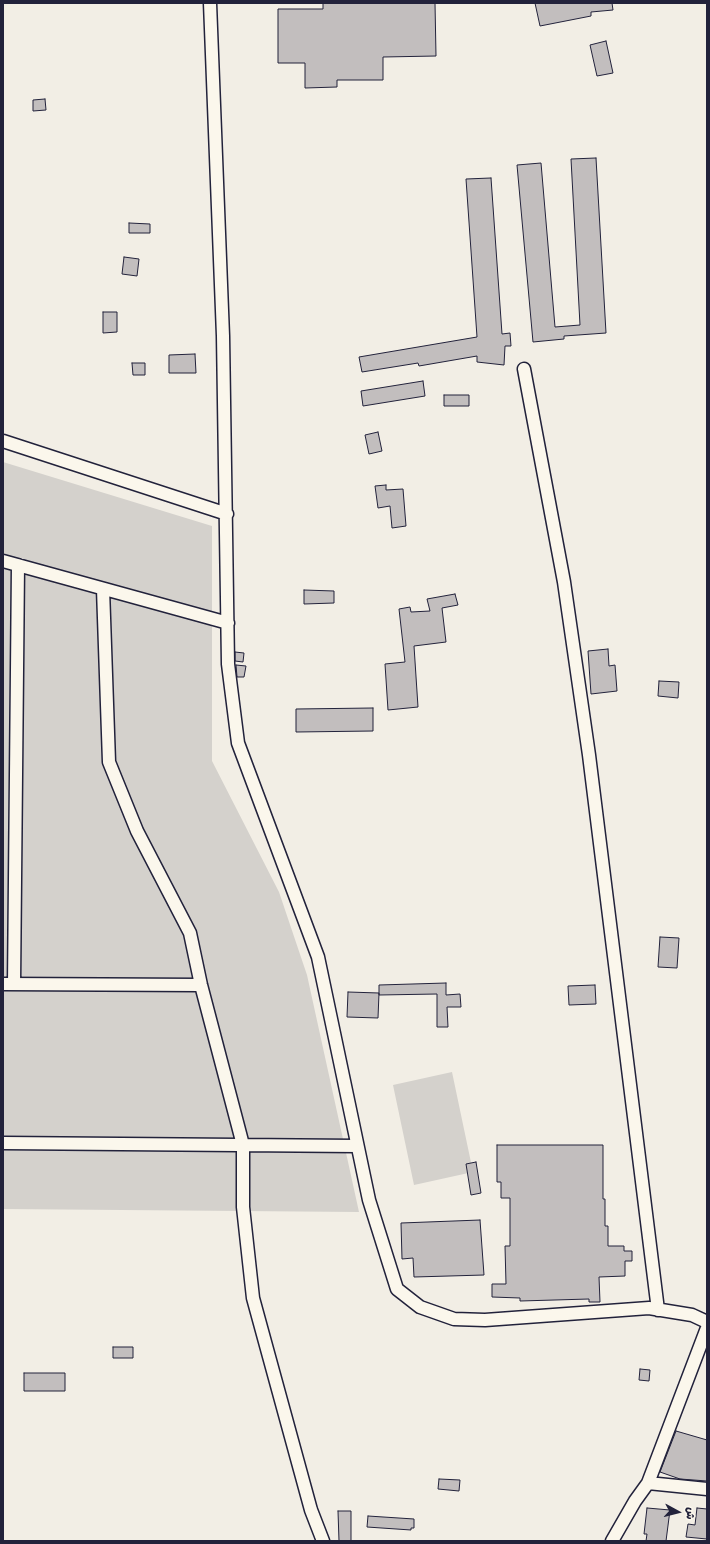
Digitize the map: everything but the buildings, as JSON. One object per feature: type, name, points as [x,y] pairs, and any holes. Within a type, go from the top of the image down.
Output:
[{"type":"street","points":[[210,3],[223,336],[227,514],[228,664],[238,743],[318,958],[369,1200],[397,1289],[420,1307],[454,1319],[485,1320],[649,1308],[692,1315],[707,1322]]},
{"type":"street","points":[[524,369],[566,590],[589,755],[658,1310]]},
{"type":"street","points":[[3,441],[227,514]]},
{"type":"street","points":[[3,561],[228,623]]},
{"type":"street","points":[[18,565],[9,984],[201,985]]},
{"type":"street","points":[[103,589],[109,762],[137,831],[190,933],[201,985],[243,1145],[243,1207],[253,1298],[311,1510],[323,1541]]},
{"type":"street","points":[[3,1143],[357,1146]]},
{"type":"street","points":[[612,1541],[635,1501],[648,1483],[707,1328]]},
{"type":"street","points":[[648,1483],[707,1489]]},
{"type":"shaded area","points":[[3,462],[212,526],[212,761],[279,892],[307,975],[359,1212],[3,1209]]},
{"type":"shaded area","points":[[452,1072],[473,1172],[414,1185],[393,1085]]}]
